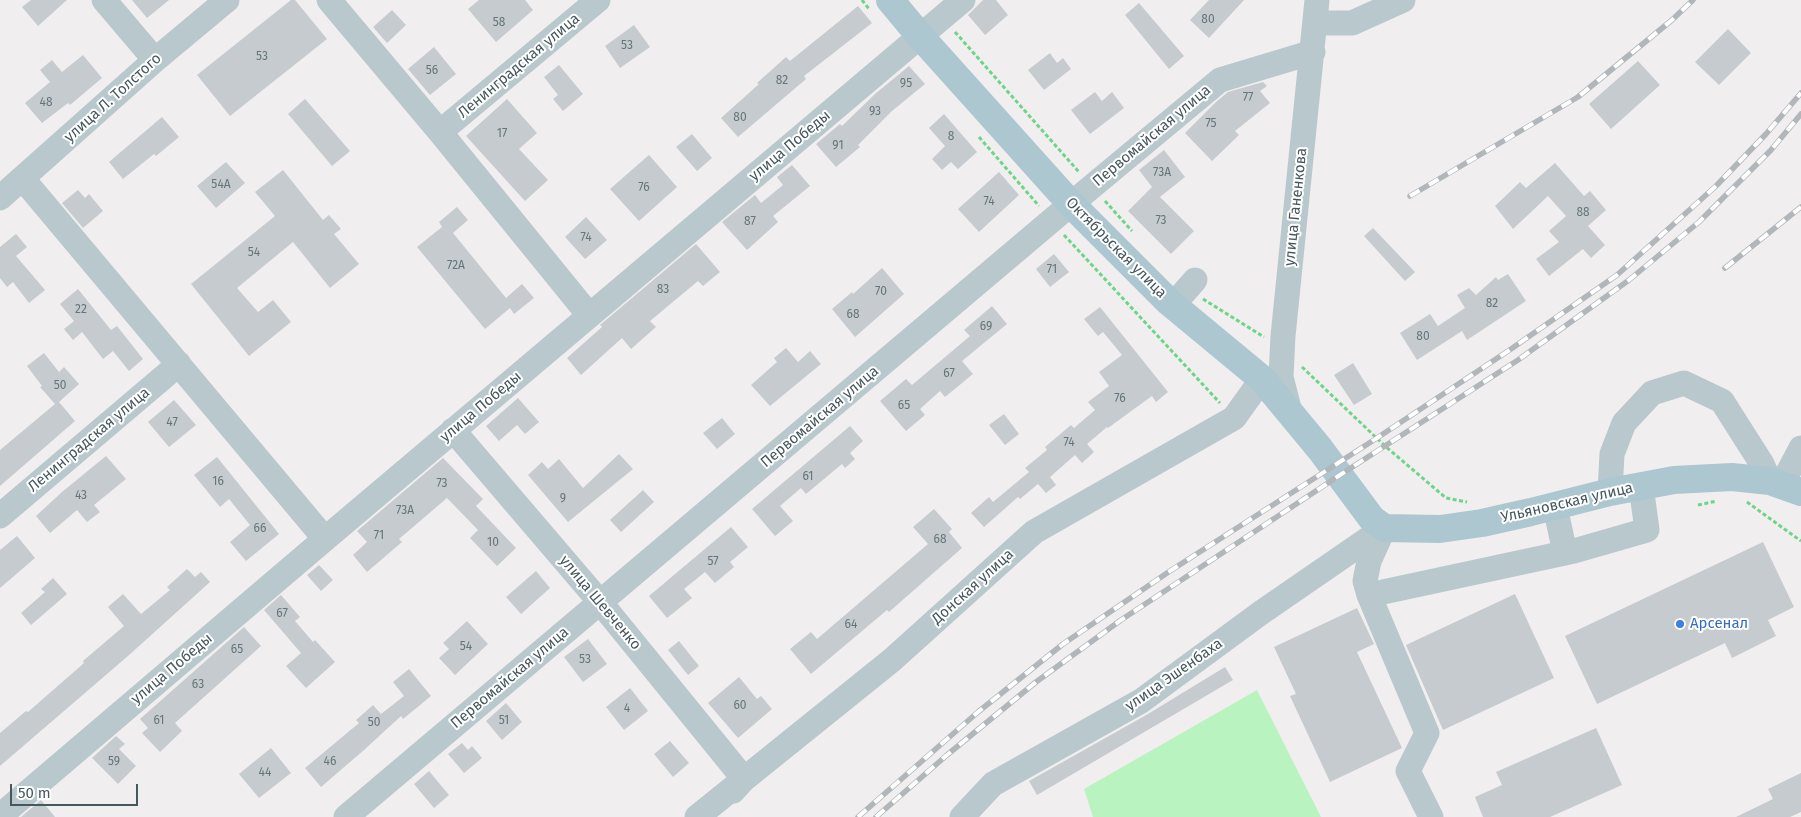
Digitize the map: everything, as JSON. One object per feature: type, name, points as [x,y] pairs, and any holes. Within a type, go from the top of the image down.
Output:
[{"type":"main road","name":"Октябрьская улица","points":[[890,0],[1071,204],[1173,305],[1262,379],[1334,466],[1372,519],[1384,528]]},
{"type":"main road","name":"Ульяновская улица","points":[[1384,528],[1440,529],[1482,523],[1610,492],[1674,480],[1732,476],[1784,486]]},
{"type":"street","points":[[104,0],[155,60]]},
{"type":"street","name":"улица Л. Толстого","points":[[0,198],[155,60],[227,0]]},
{"type":"street","points":[[328,0],[440,132],[589,315]]},
{"type":"street","name":"Ленинградская улица","points":[[440,132],[598,0]]},
{"type":"street","name":"улица Победы","points":[[0,816],[324,539],[964,0]]},
{"type":"street","points":[[1316,11],[1352,23],[1403,0]]},
{"type":"street","name":"улица Ганенкова","points":[[1290,412],[1281,377],[1283,336],[1316,11]]},
{"type":"street","name":"Первомайская улица","points":[[346,817],[1220,80],[1313,52]]},
{"type":"street","points":[[23,179],[324,539]]},
{"type":"street","points":[[1173,305],[1195,280]]},
{"type":"street","name":"Ленинградская улица","points":[[0,516],[179,364]]},
{"type":"street","name":"Донская улица","points":[[697,817],[892,660],[1034,532],[1234,418],[1262,379]]},
{"type":"street","points":[[1610,492],[1612,454],[1624,423],[1652,393],[1684,383],[1722,401],[1762,464],[1784,486],[1801,448]]},
{"type":"street","name":"улица Шевченко","points":[[453,430],[600,602],[744,779]]},
{"type":"street","points":[[1369,595],[1565,553],[1647,530],[1641,486]]},
{"type":"street","points":[[1554,506],[1565,553]]},
{"type":"street","points":[[1384,528],[1370,561],[1365,580],[1369,595],[1427,733],[1408,771],[1431,817]]},
{"type":"street","name":"улица Эшенбаха","points":[[962,817],[993,784],[1141,701],[1262,612],[1384,528]]},
{"type":"street","points":[[709,817],[744,779]]},
{"type":"path","points":[[1740,497],[1801,541]]},
{"type":"path","points":[[1698,505],[1723,500]]},
{"type":"green space","points":[[1257,690],[1321,817],[1093,817],[1084,789]]},
{"type":"building","points":[[31,0],[67,0],[38,26],[22,7]]},
{"type":"building","points":[[132,0],[169,0],[147,18]]},
{"type":"building","points":[[291,0],[295,0],[327,39],[230,116],[197,75]]},
{"type":"building","points":[[479,0],[525,0],[533,10],[496,42],[468,9]]},
{"type":"building","points":[[983,0],[996,0],[1008,15],[985,35],[968,15]]},
{"type":"building","points":[[1209,0],[1244,0],[1209,38],[1190,20]]},
{"type":"building","points":[[1139,3],[1184,56],[1169,69],[1125,15]]},
{"type":"building","points":[[858,6],[872,23],[804,76],[806,79],[738,137],[721,118],[786,57],[790,61]]},
{"type":"building","points":[[392,10],[406,25],[387,43],[373,27]]},
{"type":"building","points":[[634,25],[650,47],[620,68],[605,46]]},
{"type":"building","points":[[1728,29],[1751,53],[1719,85],[1695,62]]},
{"type":"building","points":[[434,47],[456,74],[430,95],[408,69]]},
{"type":"building","points":[[1050,53],[1057,63],[1063,58],[1071,69],[1044,90],[1028,70]]},
{"type":"building","points":[[83,55],[102,78],[70,105],[68,103],[42,123],[25,103],[50,82],[40,70],[52,60],[62,72]]},
{"type":"building","points":[[1638,61],[1660,85],[1611,129],[1589,104]]},
{"type":"building","points":[[559,65],[583,94],[563,111],[553,99],[558,95],[544,77]]},
{"type":"building","points":[[909,66],[925,84],[892,111],[858,145],[860,147],[836,167],[816,144],[840,124],[842,126],[875,94]]},
{"type":"building","points":[[1263,82],[1267,86],[1260,91],[1270,103],[1235,131],[1239,135],[1212,161],[1185,133],[1228,92]]},
{"type":"building","points":[[1095,92],[1102,101],[1112,92],[1124,108],[1090,134],[1071,110]]},
{"type":"building","points":[[305,99],[350,151],[332,166],[288,114]]},
{"type":"building","points":[[507,99],[537,133],[519,149],[548,180],[525,201],[466,136]]},
{"type":"building","points":[[944,114],[977,152],[958,169],[951,162],[942,170],[932,159],[945,146],[929,128]]},
{"type":"building","points":[[162,117],[179,137],[123,179],[109,162]]},
{"type":"building","points":[[692,134],[712,158],[697,171],[676,147]]},
{"type":"building","points":[[1164,150],[1185,177],[1160,197],[1194,231],[1171,254],[1128,211],[1152,187],[1139,170]]},
{"type":"building","points":[[649,155],[677,187],[639,221],[610,189]]},
{"type":"building","points":[[226,162],[245,183],[216,208],[197,186]]},
{"type":"building","points":[[1555,163],[1584,196],[1590,191],[1606,210],[1588,226],[1605,245],[1591,258],[1583,249],[1549,276],[1536,259],[1559,242],[1549,231],[1566,216],[1548,196],[1513,229],[1495,206],[1520,182],[1526,188]]},
{"type":"building","points":[[792,165],[810,186],[773,216],[778,222],[747,250],[722,222],[755,195],[761,203],[783,185],[777,177]]},
{"type":"building","points":[[283,170],[323,220],[329,215],[341,229],[334,234],[359,264],[330,288],[293,242],[237,288],[258,312],[273,300],[291,322],[249,356],[191,284],[275,216],[255,192]]},
{"type":"building","points":[[999,172],[1019,195],[979,232],[958,209]]},
{"type":"building","points":[[78,190],[85,198],[89,194],[103,211],[83,228],[62,203]]},
{"type":"building","points":[[457,207],[468,220],[453,233],[506,298],[522,284],[534,298],[514,314],[510,308],[485,329],[417,247],[442,227],[439,222]]},
{"type":"building","points":[[586,217],[607,240],[585,259],[565,237]]},
{"type":"building","points":[[1373,228],[1415,272],[1405,281],[1364,236]]},
{"type":"building","points":[[16,234],[27,247],[16,256],[45,290],[29,303],[13,282],[7,287],[0,278],[0,247]]},
{"type":"building","points":[[696,244],[720,272],[703,286],[698,281],[650,321],[656,327],[631,349],[622,338],[581,375],[567,358],[602,327],[600,325]]},
{"type":"building","points":[[1054,254],[1069,272],[1050,287],[1036,269]]},
{"type":"building","points":[[882,268],[904,294],[855,337],[832,309],[852,292],[853,294]]},
{"type":"building","points":[[1508,274],[1526,301],[1467,340],[1462,331],[1417,360],[1400,333],[1430,314],[1438,326],[1465,308],[1457,295],[1469,288],[1476,295],[1496,277],[1498,280]]},
{"type":"building","points":[[78,289],[111,330],[117,326],[143,359],[129,371],[113,351],[103,359],[82,332],[73,340],[64,329],[74,321],[60,304]]},
{"type":"building","points":[[992,306],[1007,324],[962,361],[973,374],[945,397],[940,391],[920,409],[925,415],[906,431],[880,401],[906,379],[912,385],[970,336],[964,330]]},
{"type":"building","points":[[1100,307],[1168,392],[1156,402],[1152,396],[1107,427],[1087,444],[1094,452],[1082,463],[1075,455],[1050,477],[1056,485],[1046,493],[1038,484],[1020,499],[1018,497],[984,527],[971,513],[989,497],[993,502],[1029,472],[1025,468],[1047,450],[1045,447],[1071,425],[1074,428],[1095,410],[1088,402],[1109,386],[1099,372],[1122,355],[1103,332],[1098,336],[1084,319]]},
{"type":"building","points":[[786,348],[798,362],[810,351],[821,364],[770,406],[751,385],[777,362],[774,358]]},
{"type":"building","points":[[44,353],[59,372],[64,367],[79,384],[59,402],[75,421],[0,486],[0,450],[55,404],[40,387],[42,386],[27,366]]},
{"type":"building","points":[[1353,363],[1372,394],[1354,405],[1334,375]]},
{"type":"building","points":[[518,398],[539,422],[525,434],[517,425],[499,441],[486,426]]},
{"type":"building","points":[[174,400],[196,425],[169,447],[148,422]]},
{"type":"building","points":[[1004,414],[1019,434],[1005,445],[989,425]]},
{"type":"building","points":[[722,418],[735,434],[717,449],[703,433]]},
{"type":"building","points":[[850,426],[863,441],[850,453],[855,459],[845,468],[842,464],[806,494],[801,488],[780,506],[793,521],[775,536],[752,509]]},
{"type":"building","points":[[619,454],[633,469],[568,522],[528,475],[542,462],[548,469],[559,459],[583,488]]},
{"type":"building","points":[[106,456],[126,479],[94,505],[100,512],[87,522],[77,510],[50,533],[36,516]]},
{"type":"building","points":[[217,457],[279,534],[246,561],[230,542],[250,525],[229,499],[220,507],[194,475]]},
{"type":"building","points":[[443,458],[483,499],[476,506],[516,548],[497,566],[470,538],[478,530],[447,498],[399,539],[402,542],[367,572],[353,555],[367,542],[357,531]]},
{"type":"building","points":[[643,490],[654,502],[621,532],[610,520]]},
{"type":"building","points":[[934,509],[952,529],[949,532],[962,548],[889,612],[887,610],[811,674],[790,649],[811,632],[817,639],[928,544],[913,527]]},
{"type":"building","points":[[731,527],[748,547],[730,562],[734,567],[715,583],[705,572],[684,589],[692,598],[667,618],[649,596]]},
{"type":"building","points":[[17,536],[35,558],[0,588],[0,550]]},
{"type":"building","points":[[1763,542],[1794,607],[1768,620],[1776,636],[1732,658],[1725,643],[1597,704],[1565,636]]},
{"type":"building","points":[[319,565],[333,580],[321,591],[307,575]]},
{"type":"building","points":[[187,569],[195,577],[201,572],[210,582],[128,656],[0,766],[0,733],[26,711],[28,712],[124,626],[108,607],[123,594],[141,614],[170,590],[167,587]]},
{"type":"building","points":[[536,571],[550,588],[521,614],[506,597]]},
{"type":"building","points":[[53,578],[67,594],[31,625],[21,613],[45,592],[41,589]]},
{"type":"building","points":[[1515,594],[1554,678],[1443,730],[1406,645]]},
{"type":"building","points":[[281,595],[300,617],[295,621],[313,642],[315,640],[335,662],[306,688],[286,666],[301,653],[264,610]]},
{"type":"building","points":[[1357,608],[1374,644],[1357,652],[1402,748],[1330,782],[1290,696],[1296,694],[1274,647]]},
{"type":"building","points":[[467,621],[488,644],[455,675],[439,658],[449,649],[443,643]]},
{"type":"building","points":[[244,627],[261,646],[175,723],[182,731],[160,752],[142,733],[148,728],[140,719]]},
{"type":"building","points":[[588,639],[607,664],[583,682],[564,657]]},
{"type":"building","points":[[679,641],[699,666],[688,675],[668,650]]},
{"type":"building","points":[[1225,667],[1233,680],[1037,795],[1029,781],[1148,714]]},
{"type":"building","points":[[409,669],[431,696],[403,719],[401,716],[321,787],[305,768],[359,723],[356,720],[373,705],[381,714],[404,696],[393,682]]},
{"type":"building","points":[[739,677],[757,699],[761,696],[772,709],[738,738],[708,703]]},
{"type":"building","points":[[630,688],[648,711],[624,730],[606,707]]},
{"type":"building","points":[[506,703],[522,722],[502,740],[486,721]]},
{"type":"building","points":[[1596,728],[1622,785],[1550,817],[1483,817],[1475,797],[1502,785],[1496,772]]},
{"type":"building","points":[[116,736],[125,744],[119,749],[136,766],[118,784],[92,758]]},
{"type":"building","points":[[670,741],[689,763],[673,777],[654,754]]},
{"type":"building","points":[[462,743],[468,750],[472,746],[482,758],[464,773],[448,754]]},
{"type":"building","points":[[271,748],[291,773],[259,798],[239,774]]},
{"type":"building","points":[[429,771],[449,795],[434,808],[414,784]]},
{"type":"building","points":[[1801,773],[1801,812],[1790,817],[1736,817],[1773,799],[1768,789]]},
{"type":"building","points":[[41,800],[55,817],[21,817]]},
{"type":"railway","points":[[1410,196],[1578,97],[1672,20],[1693,0]]},
{"type":"railway","points":[[858,817],[978,712],[1063,644],[1170,571],[1511,349],[1617,275],[1716,186],[1766,134],[1801,93]]},
{"type":"railway","points":[[876,817],[947,755],[1036,682],[1121,620],[1518,360],[1629,280],[1699,222],[1771,150],[1801,114]]},
{"type":"railway","points":[[1725,268],[1801,207]]},
{"type":"place","name":"Арсенал","points":[[1680,624]]}]
